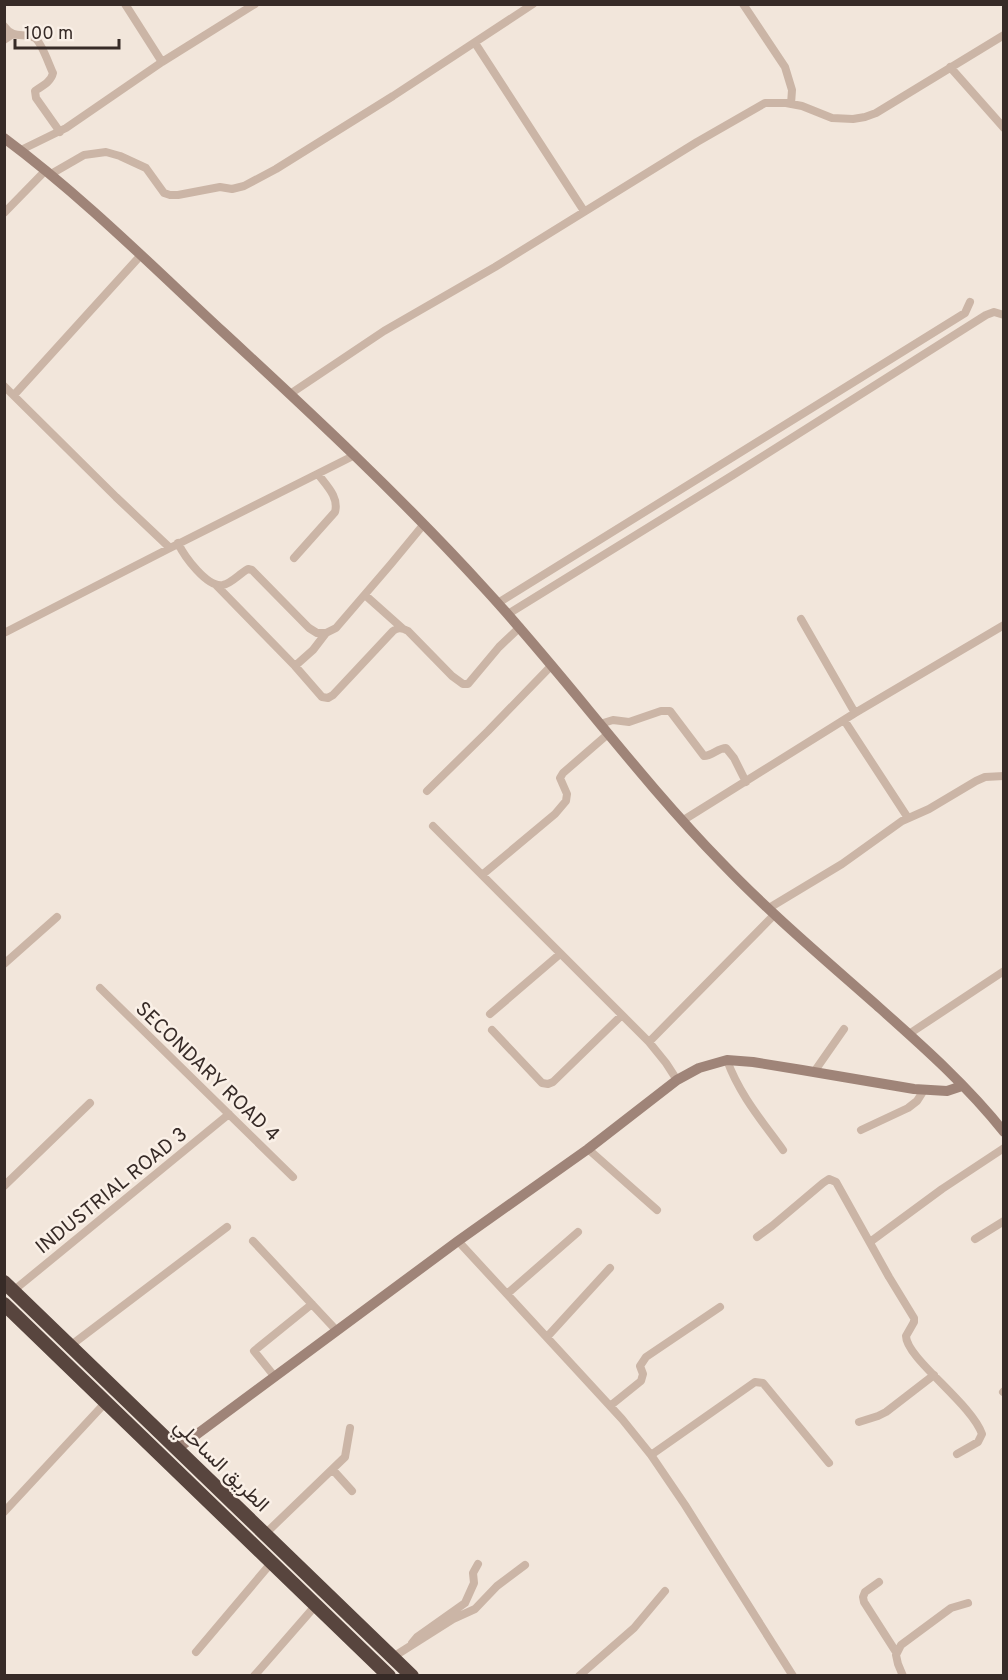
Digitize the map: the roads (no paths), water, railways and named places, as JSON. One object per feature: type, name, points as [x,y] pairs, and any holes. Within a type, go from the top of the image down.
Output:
[{"type":"highway","name":"الطريق الساحلي","points":[[9,1287],[412,1676]]},
{"type":"highway","name":"الطريق الساحلي","points":[[4,1304],[389,1676]]},
{"type":"street","points":[[125,4],[162,62]]},
{"type":"street","points":[[21,150],[60,132],[162,62],[255,4]]},
{"type":"street","points":[[4,213],[49,172],[84,155],[106,152],[146,168],[164,193],[170,195],[220,187],[238,188],[251,183],[475,43],[533,4]]},
{"type":"street","points":[[743,4],[785,67],[792,90],[791,104]]},
{"type":"street","points":[[4,26],[13,34],[34,38],[39,43],[53,73],[52,78],[35,90],[34,94],[60,132]]},
{"type":"street","points":[[4,40],[13,34]]},
{"type":"street","points":[[290,394],[384,331],[495,267],[697,142],[765,103],[776,102],[802,106],[832,118],[865,117],[876,113],[1004,35]]},
{"type":"street","points":[[475,43],[584,211]]},
{"type":"street","points":[[951,68],[1004,128]]},
{"type":"street","points":[[4,138],[49,172],[141,255],[290,394],[424,524],[520,627],[682,821],[723,864],[772,911],[930,1052],[1004,1132]]},
{"type":"street","points":[[14,395],[141,255]]},
{"type":"street","points":[[498,603],[965,313],[970,302]]},
{"type":"street","points":[[508,614],[734,475],[986,315],[994,312],[1004,315]]},
{"type":"street","points":[[4,386],[170,548]]},
{"type":"street","points":[[4,633],[178,543],[355,456]]},
{"type":"street","points":[[294,558],[335,512],[337,504],[335,497],[318,474]]},
{"type":"street","points":[[295,666],[327,633],[336,628],[424,524]]},
{"type":"street","points":[[178,543],[187,558],[206,579],[216,585],[322,697],[328,698],[333,695],[393,631],[402,628]]},
{"type":"street","points":[[216,585],[223,585],[248,569],[252,570],[309,628],[317,633],[327,633]]},
{"type":"street","points":[[365,596],[408,631],[452,676],[463,684],[468,684],[499,647],[520,627]]},
{"type":"street","points":[[801,619],[855,713]]},
{"type":"street","points":[[682,821],[855,713],[1004,625]]},
{"type":"street","points":[[427,791],[552,665]]},
{"type":"street","points":[[600,724],[613,720],[629,722],[661,711],[670,711],[704,756],[726,748],[734,758],[746,782]]},
{"type":"street","points":[[844,720],[908,818]]},
{"type":"street","points":[[482,875],[555,814],[566,801],[567,794],[560,778],[562,773],[608,734]]},
{"type":"street","points":[[649,1042],[772,911],[908,818],[929,809],[985,777],[1004,776]]},
{"type":"street","points":[[433,826],[649,1042],[677,1080]]},
{"type":"street","points":[[4,964],[57,917]]},
{"type":"street","points":[[490,1014],[560,954]]},
{"type":"street","points":[[909,1034],[1004,971]]},
{"type":"street","name":"SECONDARY ROAD 4","points":[[100,988],[293,1177]]},
{"type":"street","points":[[492,1030],[542,1083],[548,1084],[553,1082],[621,1016]]},
{"type":"street","points":[[814,1072],[844,1029]]},
{"type":"street","points":[[177,1449],[458,1241],[588,1149],[677,1080],[699,1068],[727,1060],[753,1062],[924,1090],[947,1091],[962,1086]]},
{"type":"street","points":[[727,1060],[744,1096],[783,1150]]},
{"type":"street","points":[[861,1130],[908,1108],[924,1090]]},
{"type":"street","points":[[4,1186],[90,1103]]},
{"type":"street","name":"INDUSTRIAL ROAD 3","points":[[9,1287],[229,1114]]},
{"type":"street","points":[[870,1242],[1004,1148]]},
{"type":"street","points":[[588,1149],[657,1210]]},
{"type":"street","points":[[757,1237],[829,1179],[836,1182],[914,1318],[905,1340],[920,1360],[969,1411],[982,1434],[978,1442],[957,1454]]},
{"type":"street","points":[[975,1239],[1004,1221]]},
{"type":"street","points":[[70,1346],[227,1227]]},
{"type":"street","points":[[507,1294],[578,1232]]},
{"type":"street","points":[[458,1241],[610,1406],[651,1455],[793,1676]]},
{"type":"street","points":[[253,1242],[337,1331]]},
{"type":"street","points":[[547,1337],[610,1268]]},
{"type":"street","points":[[275,1377],[254,1352],[312,1304]]},
{"type":"street","points":[[610,1406],[641,1381],[643,1374],[640,1366],[646,1358],[720,1307]]},
{"type":"street","points":[[859,1422],[886,1412],[934,1375]]},
{"type":"street","points":[[651,1455],[759,1381],[830,1463]]},
{"type":"street","points":[[4,1512],[106,1402]]},
{"type":"street","points":[[265,1534],[345,1457],[350,1428]]},
{"type":"street","points":[[333,1470],[352,1491]]},
{"type":"street","points":[[196,1652],[272,1562]]},
{"type":"street","points":[[409,1646],[417,1637],[465,1603],[474,1583],[473,1573],[478,1564]]},
{"type":"street","points":[[393,1657],[453,1619],[475,1609],[497,1586],[525,1565]]},
{"type":"street","points":[[879,1582],[865,1592],[864,1602],[896,1652],[903,1676]]},
{"type":"street","points":[[579,1676],[634,1628],[665,1591]]},
{"type":"street","points":[[896,1652],[904,1642],[942,1614],[951,1608],[968,1603]]},
{"type":"street","points":[[254,1676],[316,1605]]}]
